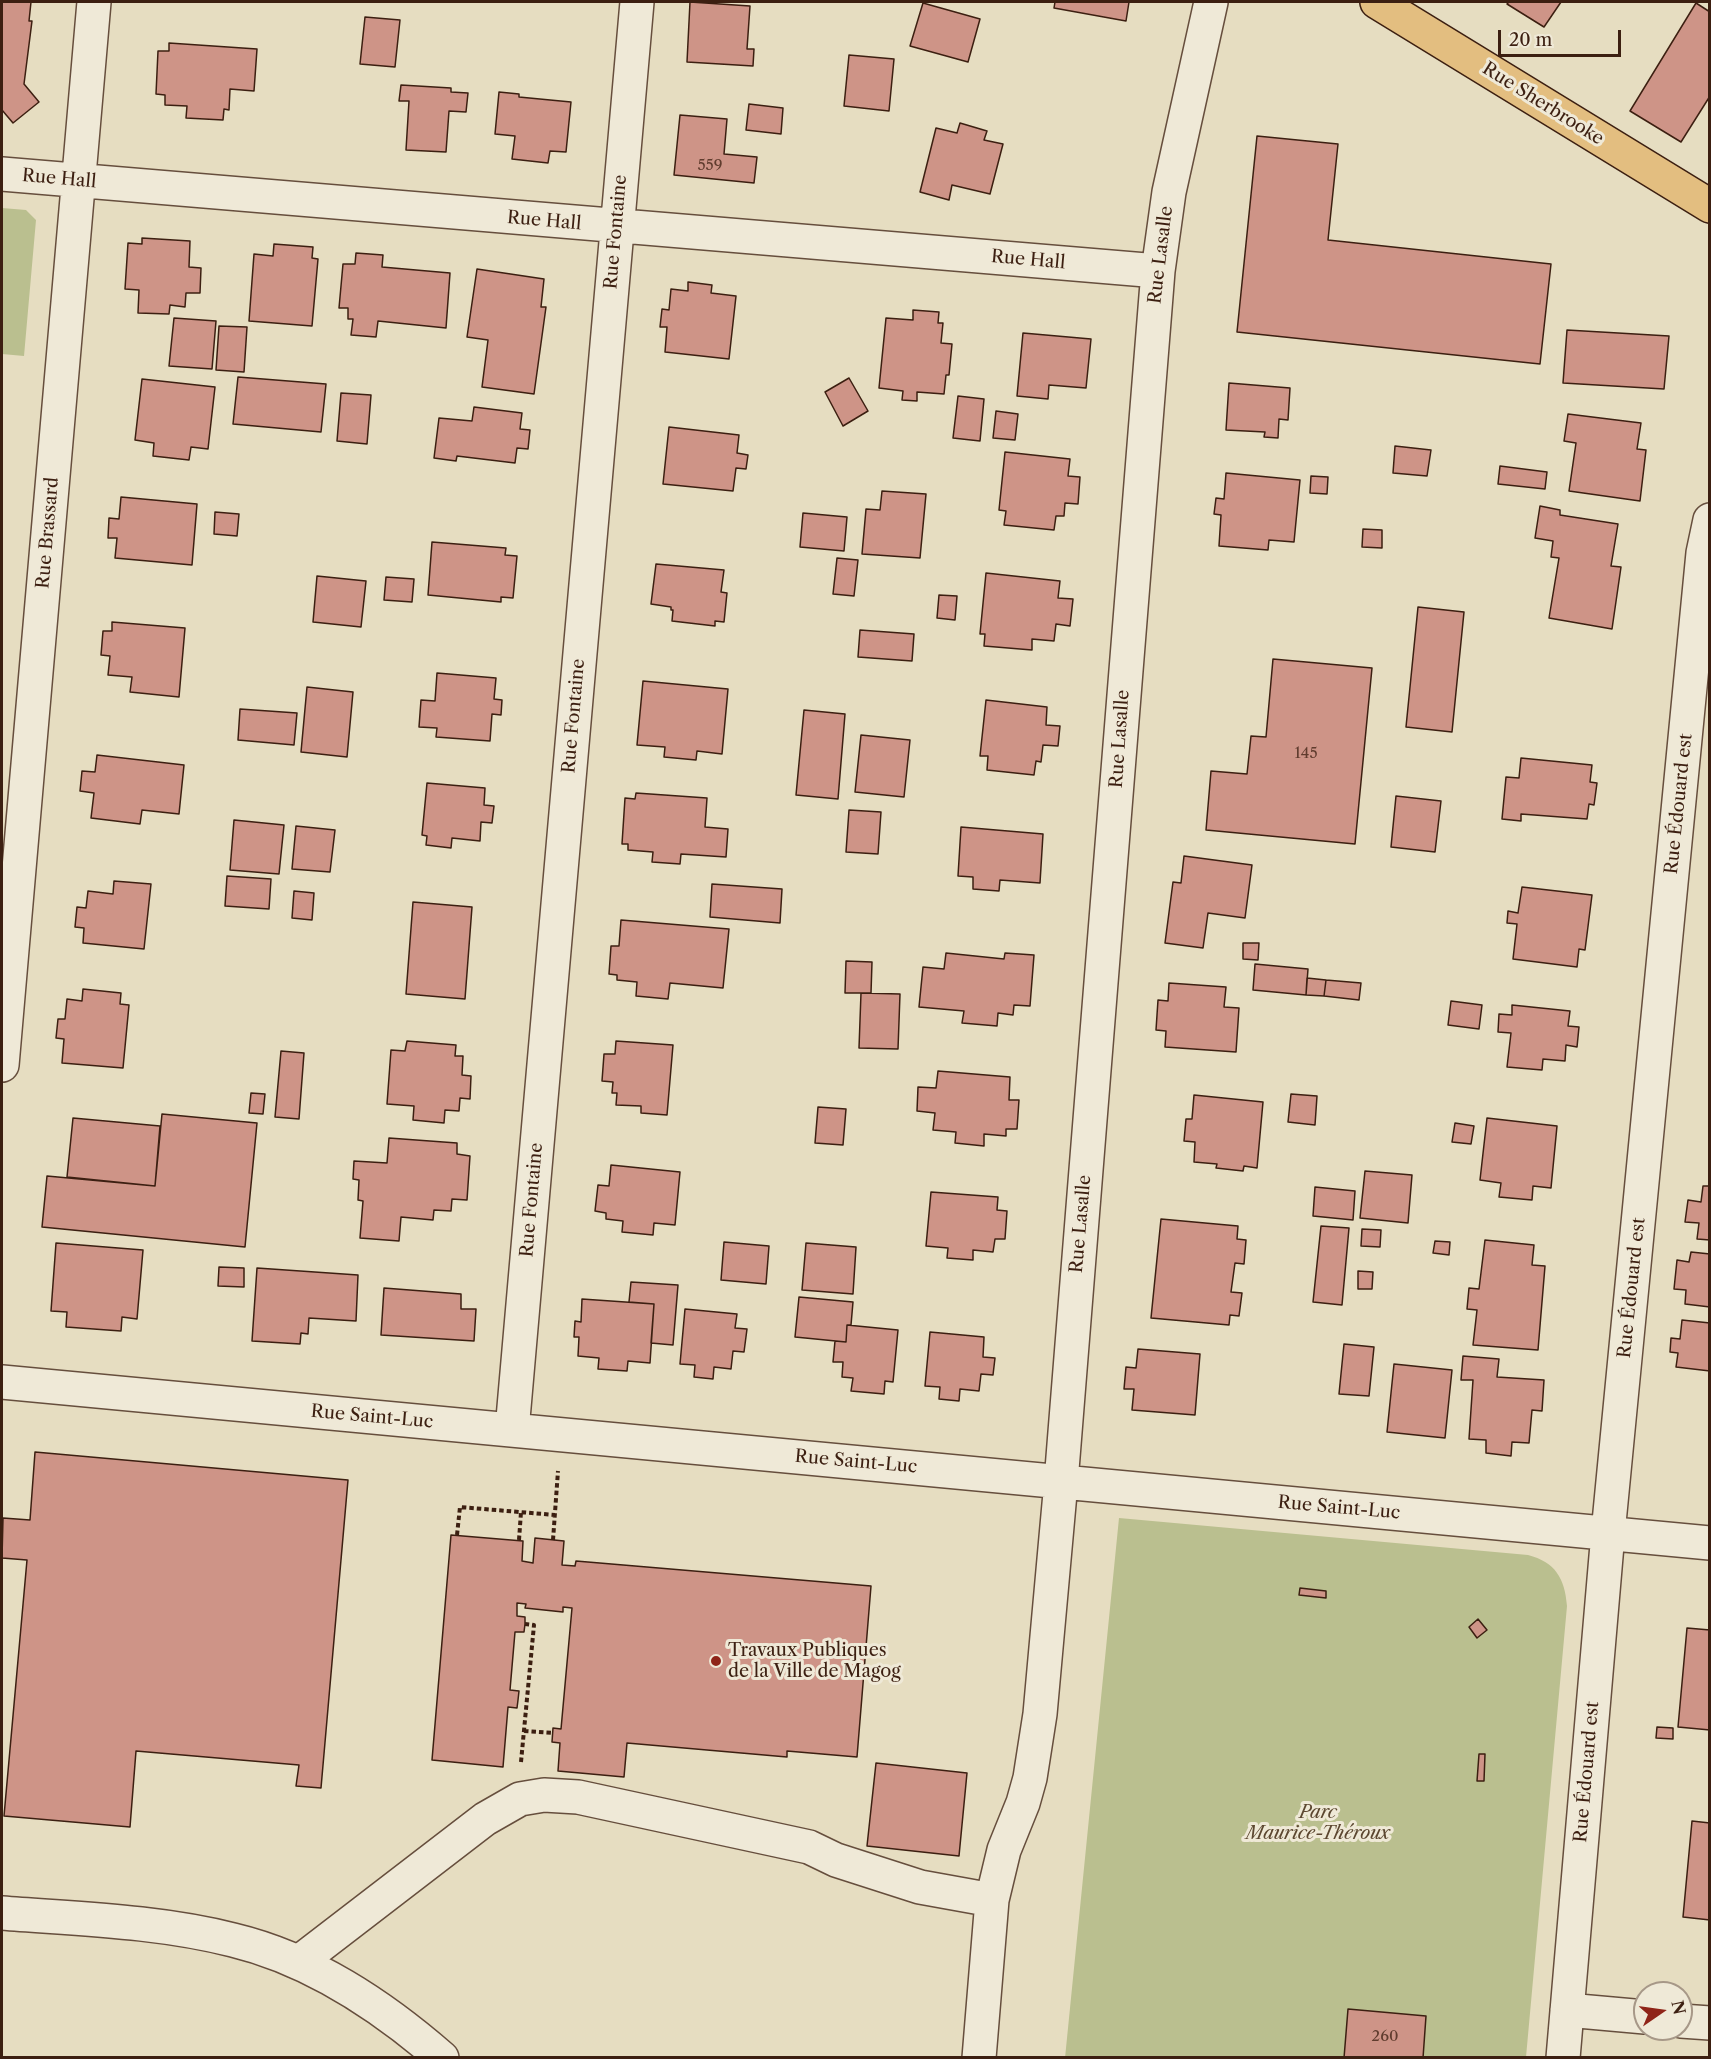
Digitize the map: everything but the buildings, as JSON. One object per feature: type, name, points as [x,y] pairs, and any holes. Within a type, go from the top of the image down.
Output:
[{"type":"main road","name":"Rue Sherbrooke","points":[[1377,2],[1710,206]]},
{"type":"street","name":"Rue Brassard","points":[[2,1065],[94,2]]},
{"type":"street","name":"Rue Fontaine","points":[[512,1430],[637,2]]},
{"type":"street","name":"Rue Lasalle","points":[[979,2058],[992,1899],[1004,1850],[1023,1803],[1030,1778],[1040,1714],[1158,271],[1169,192],[1211,2]]},
{"type":"street","name":"Rue Hall","points":[[2,174],[1158,271]]},
{"type":"street","name":"Rue Édouard est","points":[[1563,2058],[1608,1533],[1703,553],[1710,520]]},
{"type":"street","name":"Rue Saint-Luc","points":[[2,1382],[1710,1543]]},
{"type":"street","points":[[299,1962],[485,1819],[520,1799],[544,1795],[578,1797],[809,1847],[836,1860],[920,1887],[992,1899]]},
{"type":"street","points":[[2,1913],[168,1927],[234,1940],[299,1962],[358,1993],[414,2033],[442,2058]]},
{"type":"street","points":[[1567,2010],[1633,2016]]},
{"type":"street","points":[[1693,2022],[1710,2023]]},
{"type":"path","points":[[553,1540],[561,1435]]},
{"type":"path","points":[[457,1535],[460,1507],[555,1515]]},
{"type":"path","points":[[519,1540],[521,1512]]},
{"type":"path","points":[[520,1768],[534,1625],[525,1624]]},
{"type":"path","points":[[518,1700],[527,1701]]},
{"type":"path","points":[[524,1731],[553,1733]]},
{"type":"green space","points":[[2,208],[26,210],[36,220],[24,356],[2,354]]},
{"type":"green space","name":"Parc Maurice-Théroux","points":[[1119,1518],[1528,1555],[1545,1562],[1557,1573],[1564,1587],[1567,1606],[1526,2057],[1065,2058]]},
{"type":"place","name":"Travaux Publiques de la Ville de Magog","points":[[716,1661]]}]
